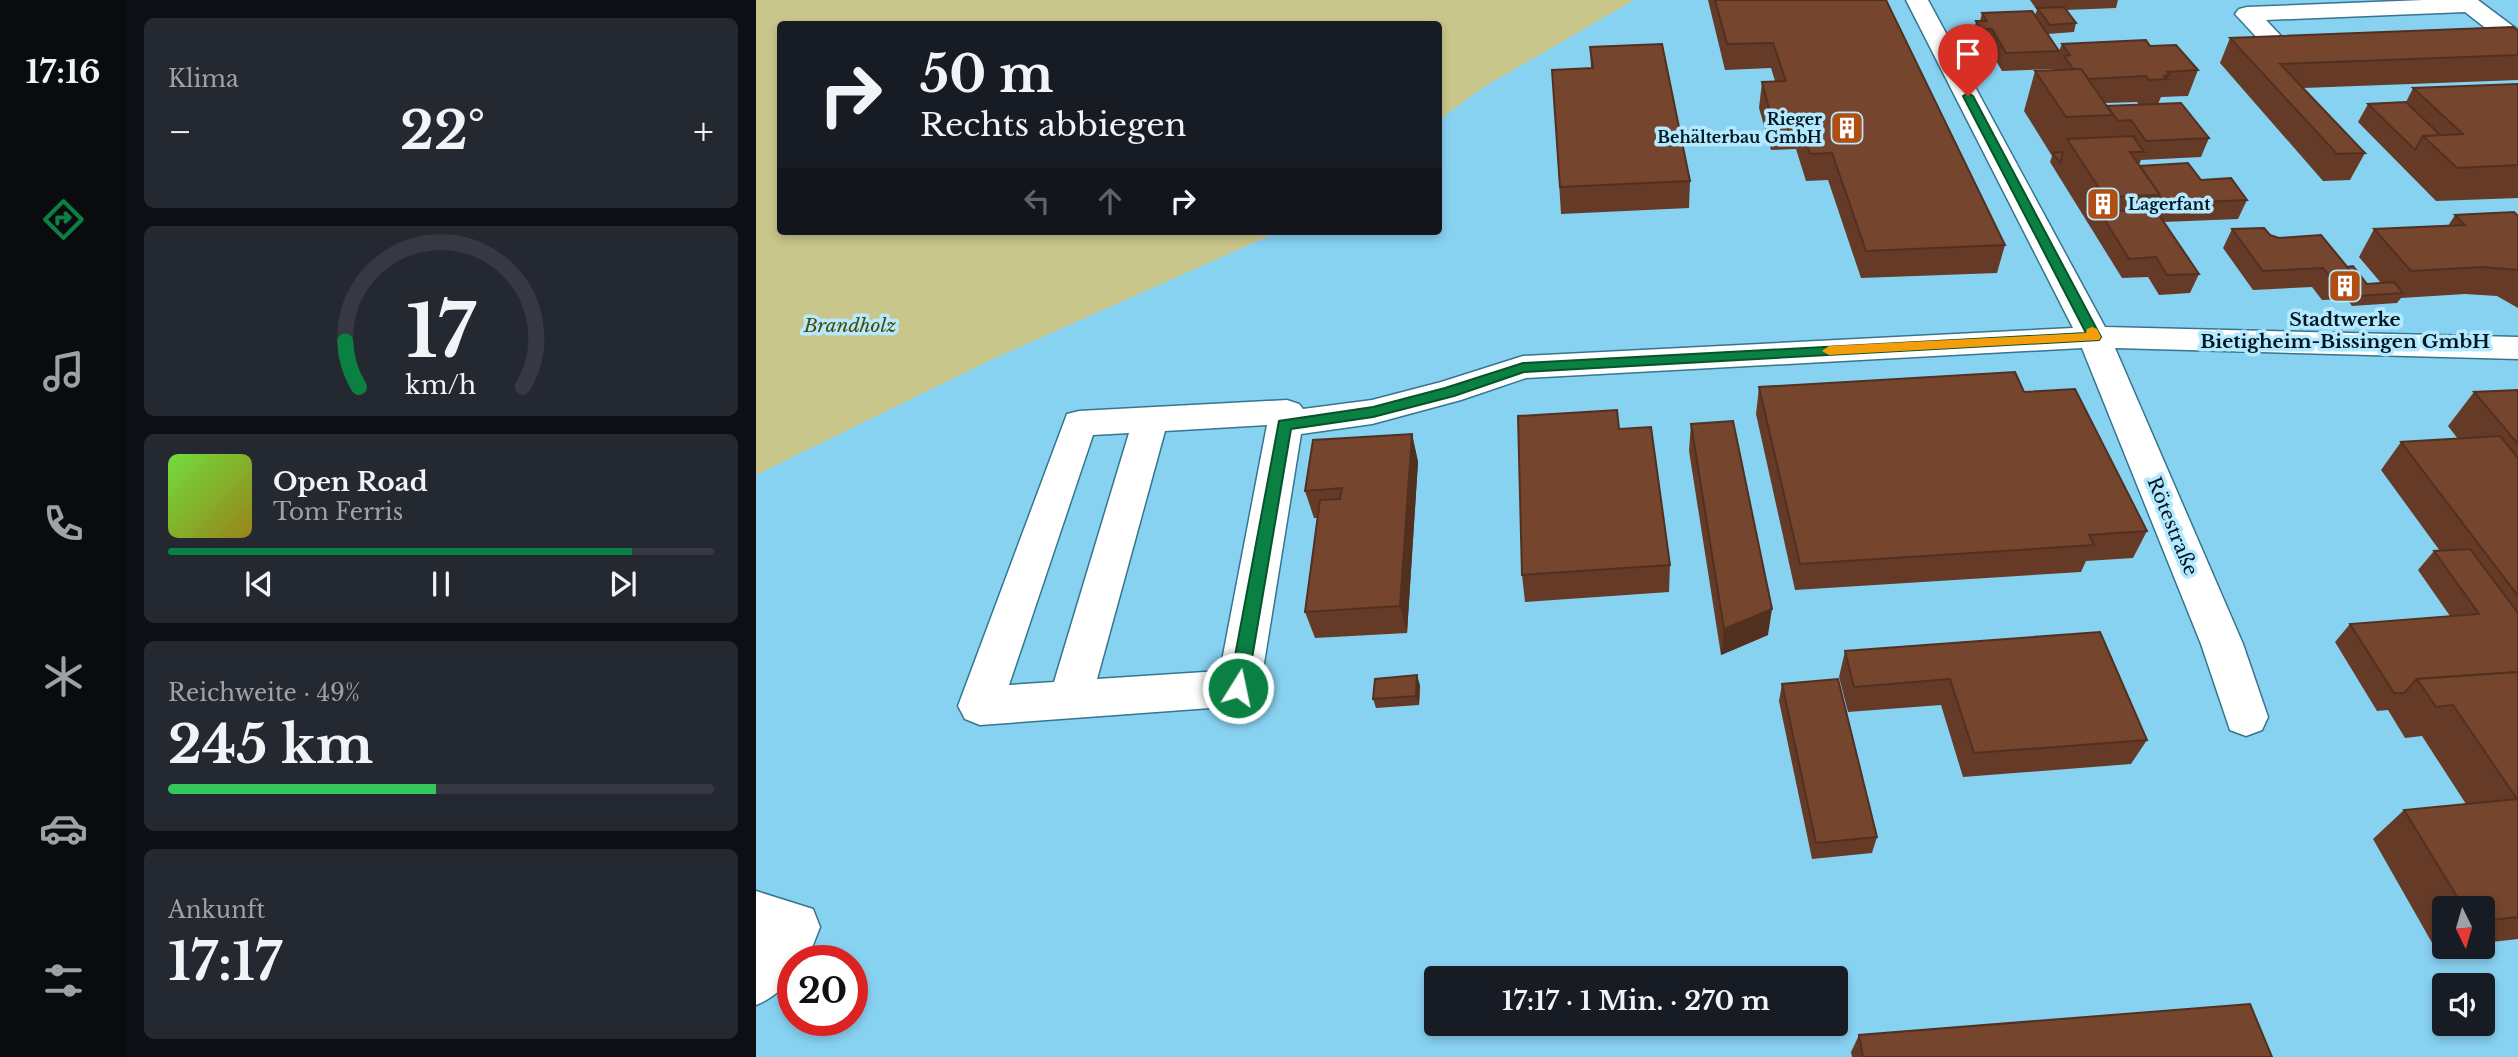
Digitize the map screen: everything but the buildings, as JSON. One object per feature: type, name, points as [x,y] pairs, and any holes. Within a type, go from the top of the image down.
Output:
[{"type":"street","name":"Rötestraße","points":[[1917,0],[2094,337],[2222,644],[2246,717]]},
{"type":"street","points":[[2283,51],[2247,14],[2470,5],[2518,43]]},
{"type":"street","points":[[2479,44],[2518,43]]},
{"type":"street","points":[[2246,52],[2309,50]]},
{"type":"street","points":[[1284,424],[1373,412],[1449,392],[1523,367],[2094,337],[2518,348]]},
{"type":"street","points":[[1287,412],[1238,688],[980,706],[1079,424],[1152,419],[1287,412]]},
{"type":"street","points":[[1070,700],[1152,419]]},
{"type":"street","points":[[756,916],[795,927],[756,979]]},
{"type":"shaded area","points":[[1634,0],[2518,0],[2518,1057],[756,1057],[756,475],[995,358],[1271,235],[1442,235],[1442,118],[1482,88]]},
{"type":"green space","name":"Brandholz","points":[[756,0],[1634,0],[1482,88],[1442,118],[1442,21],[777,21],[777,235],[1271,235],[995,358],[756,475]]},
{"type":"slow traffic","points":[[1829,351],[2094,337],[2092,332]]},
{"type":"place","name":"Rieger Behälterbau GmbH","points":[[1847,128]]},
{"type":"place","name":"Lagerfant","points":[[2103,204]]},
{"type":"place","name":"Stadtwerke Bietigheim-Bissingen GmbH","points":[[2345,286]]},
{"type":"route","points":[[1238,688],[1284,424],[1373,412],[1449,392],[1523,367],[2094,337],[1968,96]]}]
